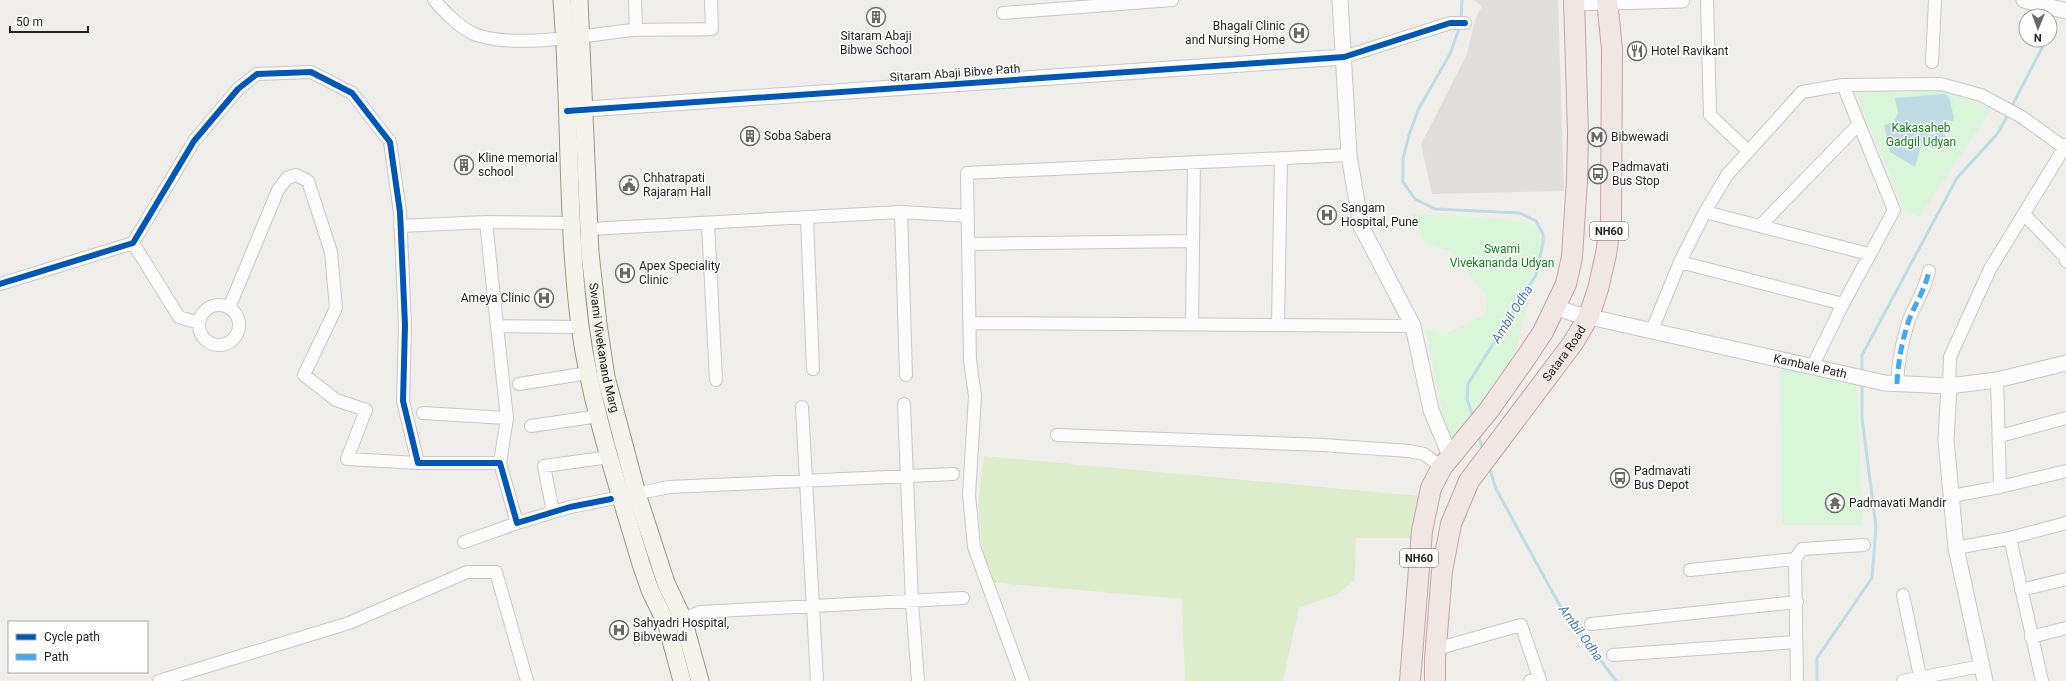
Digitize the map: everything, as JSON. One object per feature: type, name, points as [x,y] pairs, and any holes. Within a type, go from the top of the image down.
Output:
[{"type":"highway","name":"Satara Road","points":[[1435,681],[1442,571],[1451,524],[1469,481],[1573,343],[1589,316],[1606,254],[1611,220],[1612,49],[1607,1]]},
{"type":"highway","name":"NH60","points":[[1410,681],[1422,531],[1431,488],[1451,456],[1489,410],[1527,356],[1556,308],[1566,284],[1572,256],[1577,180],[1578,134],[1574,2]]},
{"type":"main road","name":"Swami Vivekanand Marg","points":[[562,0],[573,37],[585,110],[590,229],[598,324],[623,497],[683,619],[700,681]]},
{"type":"main road","name":"Swami Vivekanand Marg","points":[[579,0],[573,37],[568,111],[572,223],[580,326],[588,373],[610,458],[650,590],[667,625],[682,681]]},
{"type":"street","points":[[434,0],[450,18],[471,32],[497,40],[573,37],[636,30],[712,29],[712,0]]},
{"type":"street","points":[[635,0],[636,30]]},
{"type":"street","points":[[1003,13],[1172,0]]},
{"type":"street","points":[[1057,435],[1323,445],[1409,451],[1424,454],[1451,456],[1431,410],[1413,326],[1361,226],[1349,156],[1340,0]]},
{"type":"street","points":[[1574,2],[1682,0]]},
{"type":"street","points":[[1707,0],[1710,115],[1748,151]]},
{"type":"street","points":[[1932,62],[1935,0]]},
{"type":"street","points":[[2024,0],[2066,11]]},
{"type":"street","points":[[1344,57],[1450,23],[1465,23]]},
{"type":"street","name":"Sitaram Abaji Bibve Path","points":[[568,111],[1344,57]]},
{"type":"street","points":[[0,284],[133,243],[194,141],[238,89],[257,74],[311,72],[352,93],[390,142],[400,226],[405,325],[404,401],[418,463]]},
{"type":"street","points":[[1652,330],[1680,262],[1705,212],[1726,175],[1802,92],[1843,85],[1941,84],[1981,95],[1997,103],[2022,117],[2065,147],[1990,269],[1950,357],[1946,440],[1956,548],[1985,681]]},
{"type":"street","points":[[1812,367],[1869,254],[1894,210],[1858,125],[1843,85]]},
{"type":"street","points":[[1761,225],[1858,125]]},
{"type":"street","points":[[1023,681],[974,547],[969,495],[975,396],[970,360],[967,173],[1349,156]]},
{"type":"street","points":[[1278,324],[1281,158]]},
{"type":"street","points":[[1192,324],[1194,163]]},
{"type":"street","points":[[229,308],[278,190],[286,178],[296,175],[308,181],[331,252],[336,308],[304,375],[336,400],[366,410],[347,459],[418,463],[500,463]]},
{"type":"street","points":[[590,229],[901,212],[968,216]]},
{"type":"street","points":[[901,212],[906,374]]},
{"type":"street","points":[[1705,212],[1761,225],[1869,254]]},
{"type":"street","points":[[2024,214],[2065,257],[2066,261]]},
{"type":"street","points":[[807,218],[813,369]]},
{"type":"street","points":[[486,222],[507,418],[500,463],[517,523]]},
{"type":"street","points":[[400,226],[486,222],[572,223]]},
{"type":"street","points":[[708,223],[716,380]]},
{"type":"street","points":[[968,244],[1193,241]]},
{"type":"street","points":[[133,243],[179,317],[199,323]]},
{"type":"street","points":[[1680,262],[1843,304]]},
{"type":"street","points":[[1897,384],[1902,345],[1910,319],[1926,287],[1929,271]]},
{"type":"street","points":[[217,305],[229,308],[237,318],[238,330],[231,341],[226,344],[212,344],[206,341],[199,330],[199,323],[200,316],[210,307],[217,305]]},
{"type":"street","name":"Kambale Path","points":[[1556,308],[1812,367],[1897,384],[1949,386],[1997,380],[2066,362]]},
{"type":"street","points":[[970,323],[1413,326]]},
{"type":"street","points":[[497,326],[580,326]]},
{"type":"street","points":[[518,384],[588,373]]},
{"type":"street","points":[[1997,380],[2000,436],[2000,487]]},
{"type":"street","points":[[904,404],[912,602],[918,681]]},
{"type":"street","points":[[802,407],[817,681]]},
{"type":"street","points":[[423,414],[507,418]]},
{"type":"street","points":[[530,426],[599,416]]},
{"type":"street","points":[[2000,436],[2066,418]]},
{"type":"street","points":[[552,512],[544,466],[610,458]]},
{"type":"street","points":[[1952,496],[2000,487],[2066,471]]},
{"type":"street","points":[[464,542],[517,523],[570,507],[669,488],[954,474]]},
{"type":"street","points":[[1956,548],[2010,538],[2066,523]]},
{"type":"street","points":[[2010,538],[2042,681]]},
{"type":"street","points":[[1797,681],[1797,602],[1795,559],[1802,549],[1864,545]]},
{"type":"street","points":[[1690,570],[1795,559]]},
{"type":"street","points":[[159,681],[349,623],[466,572],[496,572],[527,681]]},
{"type":"street","points":[[2021,590],[2066,579]]},
{"type":"street","points":[[1904,595],[1921,679]]},
{"type":"street","points":[[683,619],[700,612],[912,602],[963,598]]},
{"type":"street","points":[[1591,624],[1797,602]]},
{"type":"street","points":[[1436,648],[1520,625],[1540,680],[1530,681]]},
{"type":"street","points":[[2031,636],[2066,628]]},
{"type":"street","points":[[1613,655],[1796,642]]},
{"type":"street","points":[[1903,681],[1921,679],[1981,666]]},
{"type":"shaded area","points":[[1474,0],[1558,0],[1564,191],[1432,194],[1421,144],[1467,54],[1475,20],[1482,6]]},
{"type":"green space","name":"Kakasaheb Gadgil Udyan","points":[[1942,91],[1975,101],[1991,110],[1919,217],[1904,210],[1856,93]]},
{"type":"green space","name":"Swami Vivekananda Udyan","points":[[1412,214],[1489,218],[1535,225],[1543,243],[1513,363],[1453,440],[1447,434],[1425,328],[1443,335],[1485,315],[1488,298],[1452,252],[1426,244]]},
{"type":"green space","points":[[1781,368],[1857,384],[1863,525],[1782,525]]},
{"type":"green space","points":[[984,456],[1419,496],[1417,538],[1356,538],[1355,580],[1336,595],[1299,608],[1283,681],[1185,681],[1182,599],[986,582],[978,504]]},
{"type":"water","points":[[1945,94],[1949,97],[1954,118],[1953,121],[1943,120],[1946,140],[1932,148],[1923,144],[1920,148],[1915,167],[1890,152],[1884,125],[1894,122],[1898,113],[1895,98]]},
{"type":"waterway","name":"Ambil Odha","points":[[1461,20],[1462,0]]},
{"type":"waterway","name":"Ambil Odha","points":[[1460,26],[1450,54],[1418,110],[1409,135],[1403,159],[1403,182],[1415,199],[1435,209],[1520,213],[1536,221],[1543,234],[1543,243],[1536,275],[1468,384],[1467,399],[1473,417]]},
{"type":"waterway","points":[[2011,108],[2042,48]]},
{"type":"waterway","points":[[1862,373],[1862,355],[1957,178],[1998,133],[2009,113]]},
{"type":"waterway","points":[[1817,681],[1817,658],[1872,578],[1876,527],[1862,418],[1862,382]]},
{"type":"waterway","name":"Ambil Odha","points":[[1478,434],[1483,450]]},
{"type":"waterway","name":"Ambil Odha","points":[[1489,466],[1496,489],[1559,604],[1616,681]]},
{"type":"marked path","points":[[1897,384],[1902,344],[1909,320],[1925,284],[1929,271]]},
{"type":"cycle path","points":[[567,111],[1344,57],[1450,23],[1465,23]]},
{"type":"cycle path","points":[[0,284],[133,243],[194,141],[238,89],[257,74],[311,72],[352,93],[390,142],[400,212],[405,325],[403,401],[418,463],[500,463],[517,523],[570,507],[611,499]]},
{"type":"place","name":"Sitaram Abaji Bibwe School","points":[[876,17]]},
{"type":"place","name":"Bhagali Clinic and Nursing Home","points":[[1299,33]]},
{"type":"place","name":"Hotel Ravikant","points":[[1637,51]]},
{"type":"place","name":"Soba Sabera","points":[[750,136]]},
{"type":"place","name":"Bibwewadi","points":[[1597,137]]},
{"type":"place","name":"Kline memorial school","points":[[464,165]]},
{"type":"place","name":"Padmavati Bus Stop","points":[[1598,174]]},
{"type":"place","name":"Chhatrapati Rajaram Hall","points":[[629,185]]},
{"type":"place","name":"Sangam Hospital, Pune","points":[[1327,215]]},
{"type":"place","name":"Apex Speciality Clinic","points":[[625,273]]},
{"type":"place","name":"Ameya Clinic","points":[[544,298]]},
{"type":"place","name":"Padmavati Bus Depot","points":[[1620,478]]},
{"type":"place","name":"Padmavati Mandir","points":[[1835,503]]},
{"type":"place","name":"Sahyadri Hospital, Bibvewadi","points":[[619,630]]}]
